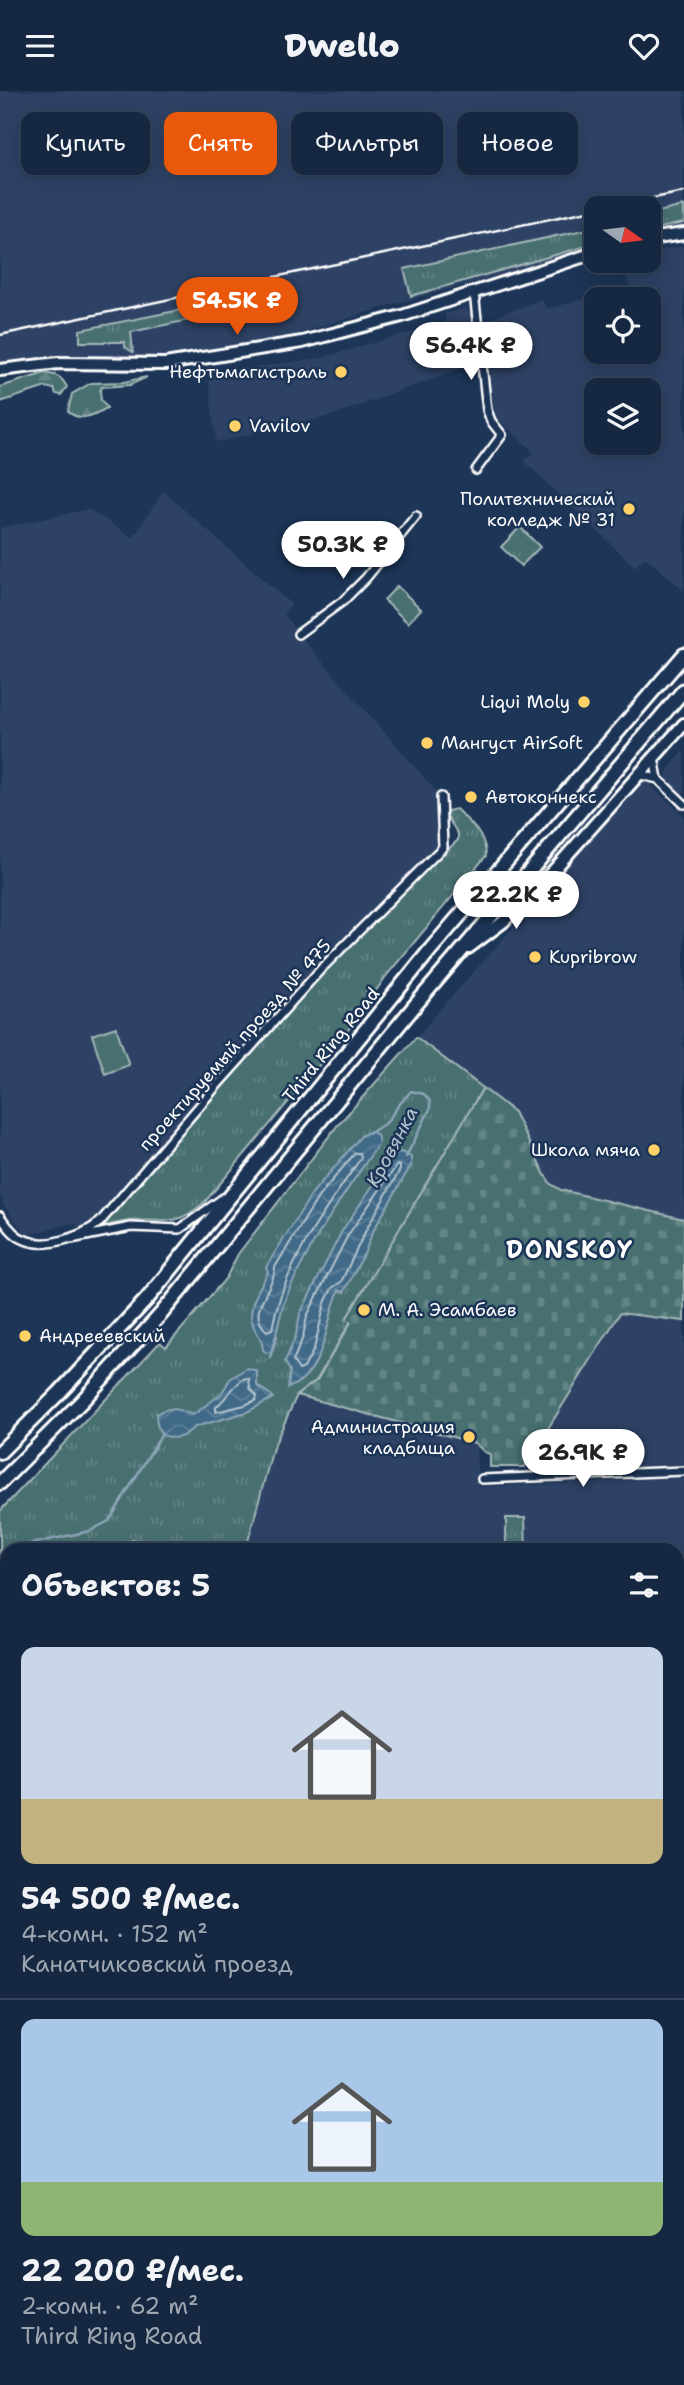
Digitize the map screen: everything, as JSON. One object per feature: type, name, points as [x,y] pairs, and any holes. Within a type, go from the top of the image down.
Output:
[{"type":"main road","name":"Third Ring Road","points":[[0,1452],[147,1299],[431,949],[684,655]]},
{"type":"main road","points":[[0,1483],[82,1401],[162,1314],[453,960],[684,690]]},
{"type":"street","points":[[662,237],[684,234]]},
{"type":"street","points":[[0,370],[58,363],[165,364],[289,344],[402,316],[584,256]]},
{"type":"street","points":[[474,292],[488,409],[491,421],[502,435],[476,470]]},
{"type":"street","points":[[298,634],[343,601],[366,578],[416,516]]},
{"type":"street","points":[[453,960],[503,922],[684,724]]},
{"type":"street","points":[[654,758],[658,779]]},
{"type":"street","points":[[637,774],[658,779],[684,804]]},
{"type":"street","name":"проектируемый проезд № 475","points":[[0,1216],[21,1238],[36,1243],[61,1241],[90,1230],[100,1222],[312,979],[443,847],[441,797]]},
{"type":"street","points":[[61,1241],[131,1227],[180,1229],[240,1186]]},
{"type":"street","points":[[482,1479],[684,1471]]},
{"type":"shaded area","points":[[0,91],[684,91],[684,232],[662,236],[662,196],[584,196],[584,253],[394,304],[277,340],[126,361],[66,355],[0,365]]},
{"type":"shaded area","points":[[684,246],[684,591],[645,557],[635,567],[524,461],[533,452],[495,416],[484,321],[542,299],[547,309],[584,299],[584,364],[661,364],[661,287],[625,287],[629,286],[625,273],[662,273],[662,250]]},
{"type":"shaded area","points":[[464,308],[471,313],[476,363],[334,415],[216,442],[208,374],[321,358],[445,322],[445,314]]},
{"type":"shaded area","points":[[163,491],[292,605],[284,613],[298,634],[437,792],[436,850],[318,965],[87,1230],[72,1223],[26,1235],[4,1206],[0,1195],[0,528],[89,509],[133,538]]},
{"type":"shaded area","points":[[684,750],[684,798],[668,783],[666,773]]},
{"type":"shaded area","points":[[643,781],[684,816],[684,1219],[577,1195],[551,1184],[514,1112],[416,1037]]},
{"type":"shaded area","points":[[620,1313],[684,1321],[684,1464],[524,1471],[542,1436]]},
{"type":"shaded area","points":[[297,1395],[476,1443],[478,1487],[684,1478],[684,1543],[248,1543],[273,1448]]},
{"type":"green space","points":[[684,206],[684,223],[662,227],[662,211]]},
{"type":"green space","points":[[584,230],[584,247],[411,296],[404,269]]},
{"type":"green space","points":[[246,297],[247,305],[237,309],[226,308],[217,314],[131,332],[133,352],[125,347],[125,342],[80,342],[80,330]]},
{"type":"green space","points":[[45,373],[53,374],[65,383],[67,387],[61,395],[46,387],[0,402],[0,387]]},
{"type":"green space","points":[[147,377],[130,385],[102,387],[101,400],[107,408],[97,413],[77,417],[68,411],[72,394],[91,383],[124,382]]},
{"type":"green space","points":[[520,527],[540,547],[521,566],[501,547]]},
{"type":"green space","points":[[397,586],[421,609],[408,623],[384,600]]},
{"type":"green space","points":[[456,809],[480,836],[486,856],[387,975],[346,1033],[204,1203],[184,1216],[169,1221],[144,1220],[87,1230],[318,965],[436,850],[442,855],[458,840],[458,834],[444,812]]},
{"type":"green space","points":[[116,1027],[129,1065],[105,1074],[92,1035]]},
{"type":"green space","points":[[416,1037],[483,1088],[347,1319],[351,1321],[317,1380],[297,1395],[273,1448],[248,1543],[134,1540],[123,1543],[0,1543],[0,1511],[160,1342],[166,1347],[226,1278],[238,1254],[337,1126]]},
{"type":"green space","points":[[483,1088],[514,1112],[551,1184],[561,1190],[684,1219],[684,1321],[620,1313],[524,1467],[490,1467],[490,1454],[475,1443],[297,1395],[317,1380],[351,1322],[346,1319]]},
{"type":"green space","points":[[506,1518],[525,1518],[526,1543],[506,1543]]},
{"type":"green space","points":[[134,1540],[202,1543],[123,1543]]},
{"type":"water","points":[[371,1131],[377,1135],[379,1143],[328,1219],[294,1279],[285,1300],[271,1352],[267,1353],[263,1350],[251,1318],[255,1298],[268,1272],[266,1267],[313,1192],[361,1136]]},
{"type":"water","points":[[401,1152],[411,1157],[411,1165],[372,1233],[344,1292],[339,1290],[317,1359],[301,1381],[288,1388],[290,1371],[285,1362],[296,1335],[300,1314],[342,1231],[395,1153]]},
{"type":"water","points":[[247,1368],[257,1371],[257,1385],[273,1398],[247,1412],[195,1427],[183,1436],[174,1438],[161,1435],[156,1414],[171,1409],[193,1415],[221,1394],[230,1379]]},
{"type":"waterway","name":"Кровянка","points":[[370,1133],[387,1122],[411,1091],[424,1094],[430,1101],[430,1109],[406,1157]]},
{"type":"waterway","name":"Кровянка","points":[[270,1357],[277,1336]]},
{"type":"waterway","name":"Кровянка","points":[[35,1543],[90,1531],[109,1521],[162,1434]]},
{"type":"railway","points":[[662,196],[684,192]]},
{"type":"railway","points":[[0,335],[584,212]]},
{"type":"place","name":"Нефтьмагистраль","points":[[341,372]]},
{"type":"place","name":"Vavilov","points":[[235,426]]},
{"type":"place","name":"Политехнический колледж № 31","points":[[629,509]]},
{"type":"place","name":"Liqui Moly","points":[[584,702]]},
{"type":"place","name":"Мангуст AirSoft","points":[[427,743]]},
{"type":"place","name":"Автоконнекс","points":[[471,797]]},
{"type":"place","name":"Kupribrow","points":[[535,957]]},
{"type":"place","name":"Школа мяча","points":[[654,1150]]},
{"type":"place","name":"М. А. Эсамбаев","points":[[364,1310]]},
{"type":"place","name":"Андрееевский","points":[[25,1336]]},
{"type":"place","name":"Администрация кладбища","points":[[469,1437]]},
{"type":"district","name":"DONSKOY","points":[[570,1250]]}]
